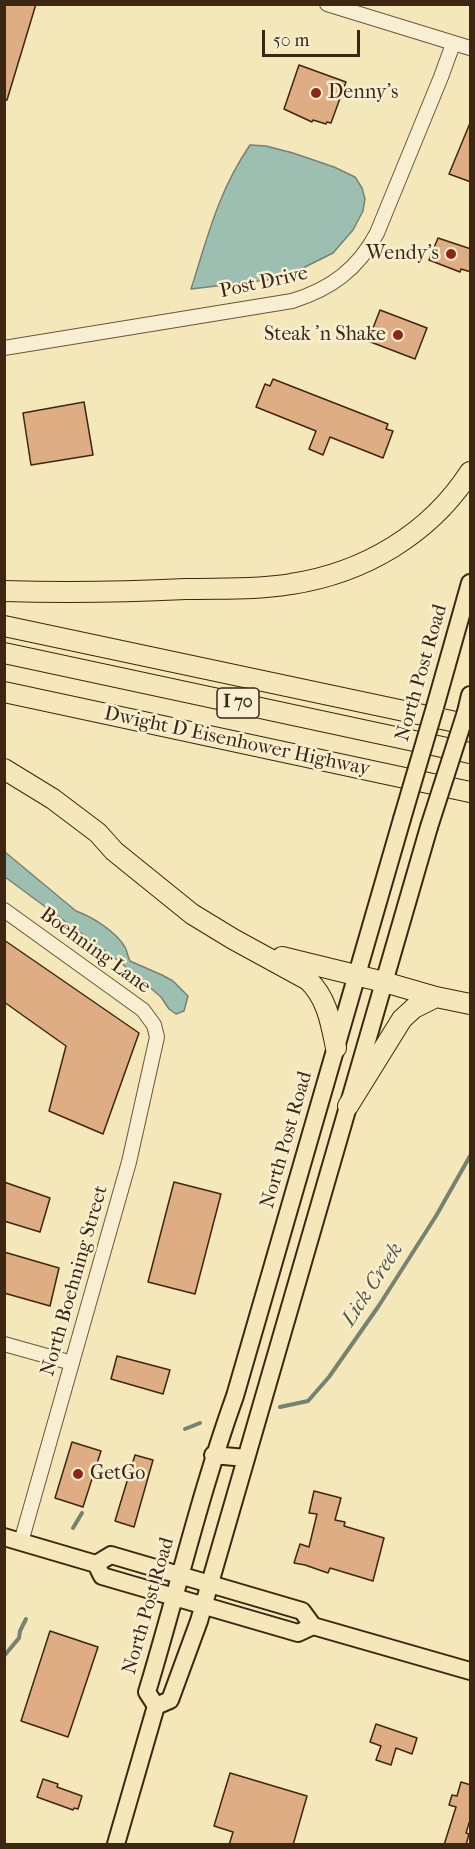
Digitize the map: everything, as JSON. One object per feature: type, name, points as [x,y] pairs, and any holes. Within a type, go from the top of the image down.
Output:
[{"type":"highway","points":[[4,591],[111,593],[250,587],[287,585],[331,576],[367,562],[414,533],[449,500],[471,472]]},
{"type":"highway","points":[[4,626],[468,718]]},
{"type":"highway","name":"Dwight D Eisenhower Highway","points":[[4,653],[471,753]]},
{"type":"highway","name":"Dwight D Eisenhower Highway","points":[[4,692],[471,792]]},
{"type":"highway","points":[[4,769],[53,799],[98,833],[122,857],[192,914],[308,980],[317,989],[329,1015],[336,1048]]},
{"type":"highway","points":[[253,949],[471,1004]]},
{"type":"highway","points":[[348,1106],[402,1019],[414,1008],[436,997]]},
{"type":"main road","name":"North Post Road","points":[[116,1845],[156,1706],[147,1692],[213,1455],[234,1396],[471,583]]},
{"type":"main road","name":"North Post Road","points":[[156,1706],[170,1700],[210,1584],[429,827],[468,718],[471,695]]},
{"type":"main road","points":[[213,1455],[246,1458]]},
{"type":"main road","points":[[13,1540],[96,1564],[111,1555],[302,1611],[313,1626],[471,1671]]},
{"type":"main road","points":[[96,1564],[102,1576],[175,1598],[298,1633],[313,1626]]},
{"type":"street","points":[[327,4],[471,48]]},
{"type":"street","name":"Post Drive","points":[[4,348],[292,300],[313,295],[330,286],[355,265],[377,233],[453,44]]},
{"type":"street","name":"Boehning Lane","points":[[4,910],[142,1010],[151,1019],[156,1030]]},
{"type":"street","name":"North Boehning Street","points":[[13,1540],[72,1363],[129,1162],[156,1044],[156,1030]]},
{"type":"street","points":[[4,1344],[72,1363]]},
{"type":"shaded area","points":[[250,145],[266,146],[293,153],[355,177],[362,188],[365,199],[363,211],[353,230],[333,253],[283,278],[191,289],[222,197]]},
{"type":"shaded area","points":[[5,852],[76,911],[97,921],[110,931],[125,947],[130,961],[173,981],[188,996],[184,1011],[176,1014],[169,1009],[161,997],[120,962],[5,877]]},
{"type":"building","points":[[4,4],[36,4],[7,100],[4,100]]},
{"type":"building","name":"Denny's","points":[[299,65],[346,82],[331,123],[326,124],[313,120],[312,122],[284,109]]},
{"type":"building","points":[[471,123],[471,182],[449,174]]},
{"type":"building","name":"Wendy's","points":[[438,238],[471,249],[471,272],[461,269],[460,272],[429,260]]},
{"type":"building","name":"Steak 'n Shake","points":[[380,310],[427,328],[415,359],[368,341]]},
{"type":"building","points":[[273,379],[388,424],[386,429],[393,431],[383,458],[330,437],[323,455],[309,449],[316,431],[256,407],[265,384],[270,386]]},
{"type":"building","points":[[84,402],[93,455],[31,465],[23,413]]},
{"type":"building","points":[[4,940],[139,1033],[103,1134],[49,1111],[66,1046],[4,1002]]},
{"type":"building","points":[[4,1182],[50,1198],[40,1232],[4,1221]]},
{"type":"building","points":[[174,1182],[221,1194],[195,1294],[148,1282]]},
{"type":"building","points":[[4,1252],[59,1268],[50,1306],[4,1293]]},
{"type":"building","points":[[117,1356],[170,1370],[163,1394],[111,1379]]},
{"type":"building","name":"GetGo","points":[[72,1442],[101,1451],[83,1507],[55,1498]]},
{"type":"building","points":[[135,1455],[153,1460],[134,1527],[115,1521]]},
{"type":"building","points":[[314,1491],[341,1498],[335,1520],[345,1522],[344,1526],[384,1538],[373,1581],[330,1568],[328,1573],[294,1563],[300,1544],[309,1547],[317,1514],[309,1513]]},
{"type":"building","points":[[50,1631],[98,1647],[68,1737],[21,1721]]},
{"type":"building","points":[[376,1724],[417,1738],[412,1754],[396,1748],[391,1765],[376,1760],[381,1746],[370,1742]]},
{"type":"building","points":[[230,1773],[307,1796],[293,1845],[229,1845],[233,1832],[214,1826]]},
{"type":"building","points":[[43,1779],[82,1796],[78,1809],[73,1810],[37,1797]]},
{"type":"building","points":[[461,1782],[471,1785],[471,1817],[466,1833],[469,1834],[466,1845],[444,1845],[456,1807],[449,1805],[452,1795],[457,1796]]},
{"type":"waterway","name":"Lick Creek","points":[[280,1407],[308,1401],[329,1377],[378,1307],[436,1216],[470,1156]]},
{"type":"waterway","name":"Lick Creek","points":[[185,1429],[200,1423]]},
{"type":"waterway","name":"Lick Creek","points":[[73,1528],[82,1513]]},
{"type":"waterway","name":"Lick Creek","points":[[4,1656],[19,1638],[26,1619]]},
{"type":"place","name":"Denny's","points":[[316,93]]},
{"type":"place","name":"Wendy's","points":[[451,254]]},
{"type":"place","name":"Steak 'n Shake","points":[[398,335]]},
{"type":"place","name":"GetGo","points":[[78,1474]]}]
